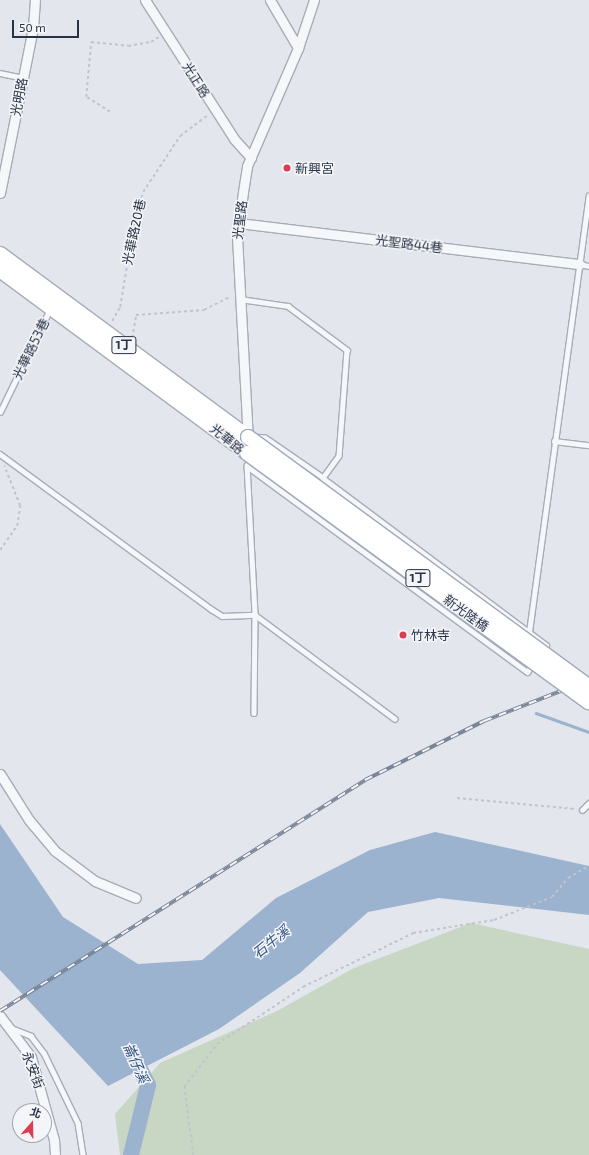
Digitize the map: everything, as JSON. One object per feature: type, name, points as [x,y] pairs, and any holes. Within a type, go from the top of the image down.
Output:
[{"type":"main road","name":"光華路","points":[[0,254],[247,459]]},
{"type":"main road","name":"光華路","points":[[0,270],[51,307],[106,332],[248,437]]},
{"type":"main road","name":"新光陸橋","points":[[248,437],[589,687]]},
{"type":"main road","name":"新光陸橋","points":[[247,459],[589,702]]},
{"type":"street","name":"光明路","points":[[0,193],[23,78],[35,0]]},
{"type":"street","name":"光正路","points":[[145,0],[215,110],[251,158]]},
{"type":"street","points":[[270,0],[298,48]]},
{"type":"street","name":"光聖路","points":[[247,459],[248,437],[238,296],[239,223],[251,158],[298,48],[314,0]]},
{"type":"street","name":"光聖路44巷","points":[[239,223],[584,265]]},
{"type":"street","points":[[0,774],[29,820],[55,851],[95,881],[136,898]]},
{"type":"street","name":"永安街","points":[[0,1016],[31,1057],[54,1140],[55,1155]]},
{"type":"lane","points":[[0,73],[23,78]]},
{"type":"lane","points":[[529,632],[554,442],[584,265],[589,196]]},
{"type":"lane","points":[[238,296],[288,306],[347,350],[339,456],[323,478]]},
{"type":"lane","name":"光華路53巷","points":[[0,412],[51,307]]},
{"type":"lane","points":[[247,459],[527,672],[546,645],[323,478],[265,438],[248,437]]},
{"type":"lane","points":[[554,442],[589,446]]},
{"type":"lane","points":[[0,454],[222,616],[255,615],[395,719]]},
{"type":"lane","name":"光華路","points":[[247,459],[255,615],[254,713]]},
{"type":"lane","points":[[582,810],[589,803]]},
{"type":"lane","points":[[9,1027],[31,1036],[48,1059],[78,1123],[83,1155]]},
{"type":"path","points":[[110,112],[86,97],[91,42],[128,46],[151,42],[166,32]]},
{"type":"path","name":"光華路20巷","points":[[106,332],[120,307],[133,227],[143,192],[180,136],[215,110]]},
{"type":"path","points":[[130,349],[136,315],[204,310],[238,296]]},
{"type":"path","points":[[0,550],[17,526],[20,506],[14,483],[4,464]]},
{"type":"path","points":[[457,798],[582,810]]},
{"type":"path","points":[[193,1155],[184,1087],[217,1044],[303,987],[414,933],[494,920],[552,897],[568,878],[589,866]]},
{"type":"green space","points":[[471,923],[589,949],[589,1155],[120,1155],[115,1114],[160,1063],[277,1011],[354,968]]},
{"type":"water","name":"石牛溪","points":[[0,824],[63,917],[138,964],[202,960],[276,898],[370,850],[435,832],[589,866],[589,915],[439,898],[368,912],[300,973],[219,1029],[108,1086],[0,970]]},
{"type":"waterway","points":[[536,713],[589,732]]},
{"type":"waterway","name":"崙仔溪","points":[[131,1051],[148,1085],[131,1155]]},
{"type":"railway","points":[[0,1011],[365,780],[484,721],[589,680]]},
{"type":"place","name":"新興宮","points":[[287,168]]},
{"type":"place","name":"竹林寺","points":[[403,635]]}]
